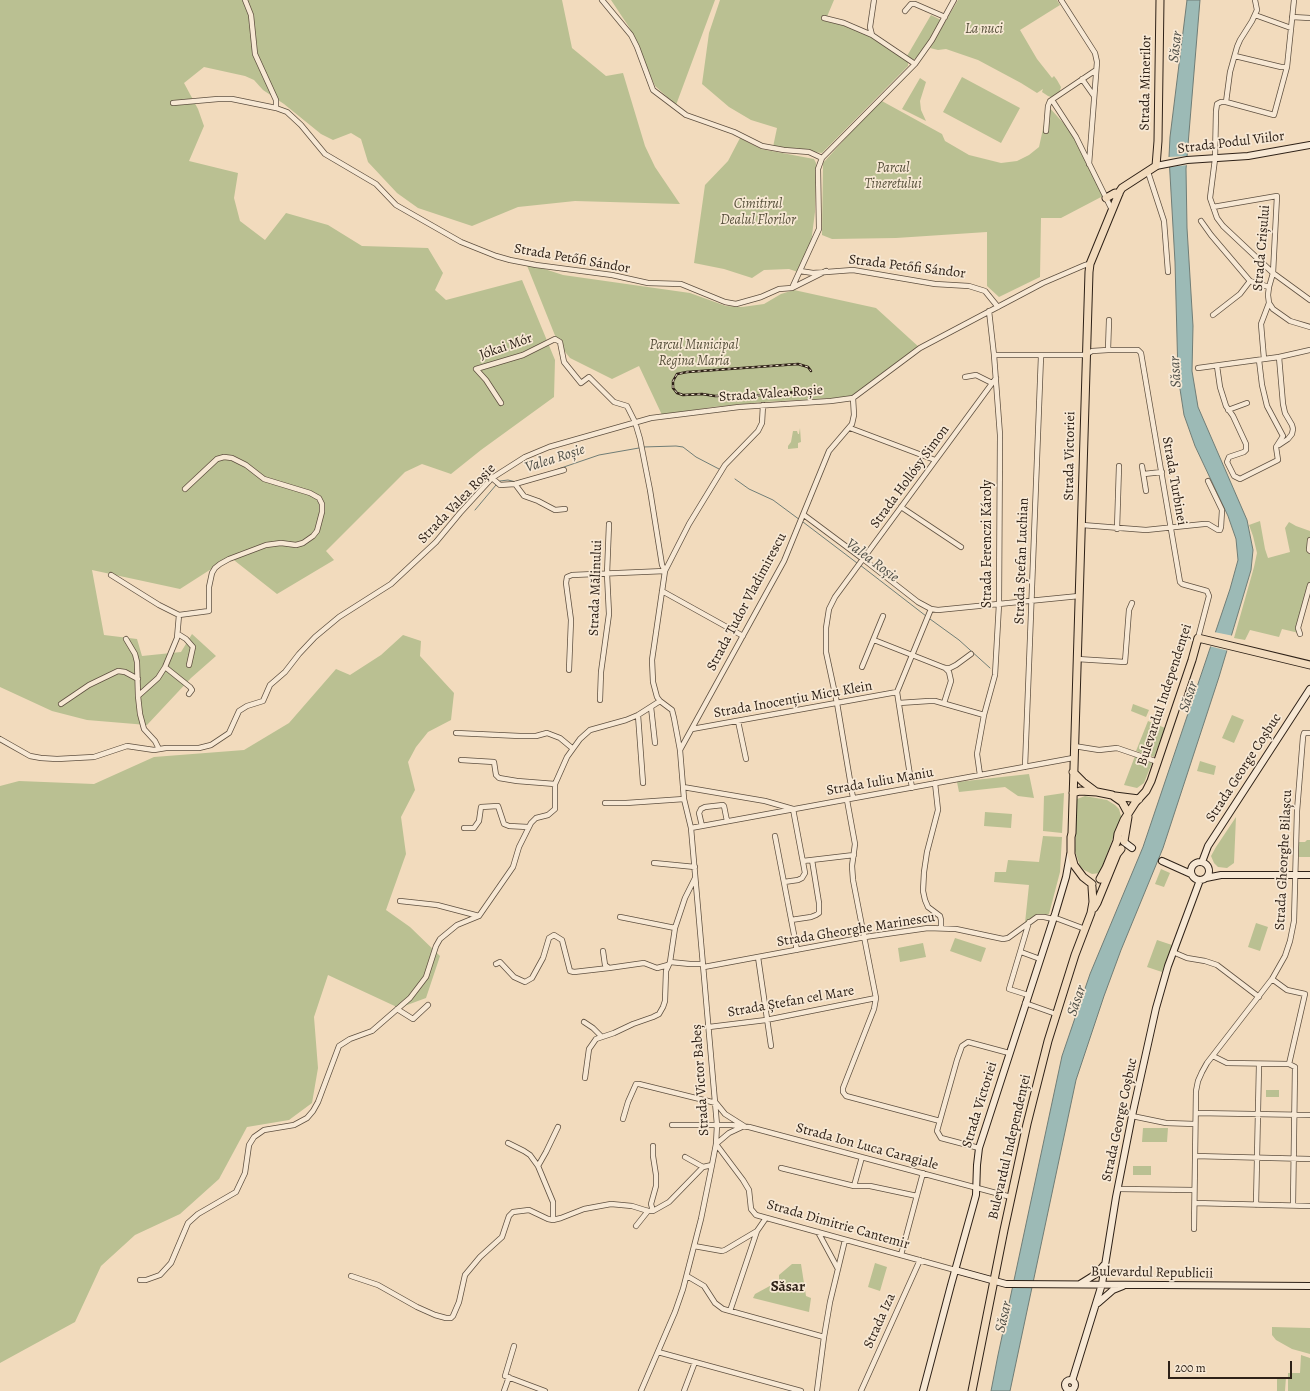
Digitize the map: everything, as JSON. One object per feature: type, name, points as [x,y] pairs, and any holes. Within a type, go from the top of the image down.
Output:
[{"type":"main road","name":"Strada Minerilor","points":[[1156,166],[1158,141],[1160,0]]},
{"type":"main road","name":"Strada Victoriei","points":[[1095,882],[1077,870],[1072,861],[1071,854],[1089,272],[1090,264],[1122,188],[1156,166]]},
{"type":"main road","points":[[1106,198],[1115,193],[1119,194]]},
{"type":"main road","points":[[1198,638],[1310,665]]},
{"type":"main road","name":"Bulevardul Independenței","points":[[1091,913],[1095,882],[1124,845],[1128,813],[1148,788],[1158,762],[1198,638]]},
{"type":"main road","points":[[1073,772],[1083,782],[1097,792]]},
{"type":"main road","points":[[1073,793],[1080,791],[1097,792],[1138,799]]},
{"type":"main road","points":[[1112,795],[1122,802],[1128,813]]},
{"type":"main road","name":"Strada Victoriei","points":[[1072,833],[1074,837],[1074,856],[1077,866],[1095,882]]},
{"type":"main road","name":"Bulevardul Independenței","points":[[972,1391],[1011,1197],[1033,1098],[1056,1014],[1091,913],[1097,902],[1116,854],[1124,845]]},
{"type":"main road","points":[[1095,882],[1096,889],[1101,888],[1097,902]]},
{"type":"street","points":[[245,0],[251,15],[255,54],[276,100],[276,108]]},
{"type":"street","points":[[602,0],[631,35],[653,90],[686,115],[734,132],[762,146],[809,152],[822,158]]},
{"type":"street","points":[[872,36],[870,27],[874,0]]},
{"type":"street","points":[[792,288],[819,229],[818,169],[822,158],[915,64],[932,40],[954,0]]},
{"type":"street","points":[[1061,0],[1095,53],[1097,62],[1089,164]]},
{"type":"street","points":[[1226,102],[1230,72],[1240,40],[1257,10],[1255,0]]},
{"type":"street","points":[[1294,0],[1287,67],[1274,115],[1226,102],[1217,104],[1215,159],[1210,198],[1217,218],[1223,226],[1273,273],[1310,300]]},
{"type":"street","points":[[905,11],[909,6],[915,4],[945,17]]},
{"type":"street","points":[[1255,15],[1291,28]]},
{"type":"street","points":[[1292,17],[1310,18]]},
{"type":"street","points":[[824,18],[848,24],[872,36],[915,64]]},
{"type":"street","points":[[1235,56],[1281,67],[1287,67]]},
{"type":"street","points":[[1046,131],[1048,106],[1050,101],[1096,70]]},
{"type":"street","points":[[1082,79],[1094,96]]},
{"type":"street","name":"Strada Petőfi Sándor","points":[[173,103],[207,99],[232,99],[276,108],[287,112],[296,119],[325,154],[376,184],[396,205],[461,242],[496,256],[536,265],[612,275],[648,283],[681,284],[725,302],[736,304],[779,290],[792,288],[826,271],[853,270],[935,284],[969,286],[985,291],[998,306]]},
{"type":"street","points":[[1052,100],[1076,137],[1112,210]]},
{"type":"street","name":"Strada Podul Viilor","points":[[1156,166],[1164,163],[1188,160],[1248,156],[1310,145]]},
{"type":"street","points":[[1148,172],[1164,221],[1168,272]]},
{"type":"street","name":"Strada Crișului","points":[[1213,206],[1277,196],[1273,273],[1268,287],[1269,302]]},
{"type":"street","points":[[1201,221],[1250,281],[1268,287]]},
{"type":"street","name":"Strada Valea Roșie","points":[[0,739],[26,754],[41,758],[79,759],[94,757],[128,746],[147,750],[205,747],[219,741],[227,734],[239,711],[246,706],[263,701],[270,685],[285,672],[315,637],[339,617],[391,584],[436,542],[492,478],[511,465],[542,449],[651,418],[690,412],[853,398],[917,349],[1043,283],[1090,264]]},
{"type":"street","points":[[800,271],[826,271]]},
{"type":"street","points":[[1213,315],[1240,294],[1250,281]]},
{"type":"street","points":[[1269,302],[1273,309],[1290,321],[1310,327]]},
{"type":"street","points":[[1217,366],[1220,387],[1226,406],[1236,422],[1246,446],[1244,452],[1228,459],[1228,465],[1234,476],[1240,479],[1278,460],[1276,447],[1283,436],[1267,406],[1262,385],[1261,324],[1269,302]]},
{"type":"street","name":"Strada Ferenczi Károly","points":[[980,775],[977,754],[984,715],[996,672],[999,604],[1000,435],[989,311]]},
{"type":"street","points":[[994,355],[1086,355],[1092,351],[1108,350],[1109,320]]},
{"type":"street","name":"Jókai Mór","points":[[501,403],[486,380],[476,369],[523,355],[554,340],[557,340],[560,343],[564,362],[581,384],[589,378],[614,402],[627,406],[635,422]]},
{"type":"street","name":"Strada Turbinei","points":[[1108,350],[1138,350],[1141,353],[1172,527],[1180,582],[1182,584],[1207,591],[1209,596]]},
{"type":"street","points":[[1198,368],[1261,360],[1310,350]]},
{"type":"street","name":"Strada Ștefan Luchian","points":[[1025,767],[1041,356]]},
{"type":"street","points":[[1276,447],[1288,439],[1292,434],[1292,424],[1285,413],[1282,404],[1279,357]]},
{"type":"street","points":[[965,377],[976,375],[992,383]]},
{"type":"street","name":"Strada Hollósy Simon","points":[[853,798],[837,703],[826,652],[827,616],[829,609],[835,597],[996,378]]},
{"type":"street","points":[[853,398],[854,414],[850,428],[935,460]]},
{"type":"street","points":[[1228,410],[1247,403]]},
{"type":"street","points":[[140,1280],[146,1280],[160,1275],[171,1263],[188,1223],[198,1214],[236,1192],[245,1173],[249,1144],[254,1137],[264,1130],[294,1125],[307,1118],[314,1111],[318,1102],[339,1046],[350,1039],[372,1031],[410,998],[423,983],[436,946],[440,940],[457,925],[479,916],[513,867],[528,827],[533,820],[545,817],[553,812],[555,807],[554,784],[572,748],[580,739],[590,730],[638,715],[660,701],[654,686],[652,668],[664,571],[689,524],[726,463],[758,431],[762,423],[763,405]]},
{"type":"street","points":[[635,422],[642,448],[664,571]]},
{"type":"street","name":"Strada Tudor Vladimirescu","points":[[680,750],[784,561],[829,451],[837,440],[850,428]]},
{"type":"street","points":[[111,575],[159,605],[180,614],[209,611],[209,586],[212,573],[215,568],[230,559],[266,545],[281,543],[296,545],[303,543],[317,531],[322,512],[322,504],[319,498],[310,493],[264,479],[246,465],[232,458],[224,457],[217,459],[184,489]]},
{"type":"street","points":[[1117,529],[1119,466]]},
{"type":"street","points":[[1142,466],[1146,491]]},
{"type":"street","points":[[492,478],[498,484],[515,484],[564,470]]},
{"type":"street","points":[[1144,474],[1162,472]]},
{"type":"street","points":[[1082,525],[1117,529],[1146,530],[1208,524],[1220,530],[1222,510],[1208,481]]},
{"type":"street","points":[[515,484],[524,496],[538,501],[555,510],[565,509]]},
{"type":"street","points":[[901,507],[961,547]]},
{"type":"street","points":[[802,519],[860,563],[931,609],[938,610],[1079,596]]},
{"type":"street","name":"Strada Mălinului","points":[[600,700],[601,672],[609,614],[607,574],[609,524]]},
{"type":"street","points":[[1310,540],[1310,551]]},
{"type":"street","points":[[570,670],[571,626],[566,583],[567,577],[572,575],[664,571]]},
{"type":"street","points":[[1300,634],[1298,628],[1310,585]]},
{"type":"street","points":[[662,591],[743,636]]},
{"type":"street","name":"Bulevardul Independenței","points":[[1198,638],[1209,596]]},
{"type":"street","points":[[1077,659],[1126,662],[1129,610],[1132,603]]},
{"type":"street","points":[[912,788],[897,692],[931,609]]},
{"type":"street","points":[[138,696],[158,678],[165,667],[174,648],[178,634],[180,614]]},
{"type":"street","points":[[862,667],[883,616]]},
{"type":"street","points":[[178,634],[186,639],[193,647],[189,664]]},
{"type":"street","points":[[126,639],[135,654],[137,662],[138,696],[140,714],[144,729],[159,749]]},
{"type":"street","points":[[874,640],[945,668],[949,672],[951,680],[944,703]]},
{"type":"street","points":[[945,668],[950,668],[956,665],[971,654]]},
{"type":"street","points":[[165,667],[190,687],[192,690],[189,694]]},
{"type":"street","points":[[61,704],[89,685],[118,671],[125,672],[138,679]]},
{"type":"street","name":"Strada George Coșbuc","points":[[1198,863],[1310,689]]},
{"type":"street","name":"Strada Inocențiu Micu Klein","points":[[692,729],[897,692]]},
{"type":"street","name":"Strada Victor Babeș","points":[[641,1391],[675,1312],[687,1276],[712,1165],[716,1144],[717,1125],[691,828],[684,799],[680,750],[672,710],[660,701]]},
{"type":"street","points":[[899,703],[928,701],[944,703],[984,715]]},
{"type":"street","points":[[651,707],[655,743]]},
{"type":"street","points":[[638,715],[643,783]]},
{"type":"street","points":[[738,721],[746,759]]},
{"type":"street","points":[[456,732],[520,736],[550,734],[565,742],[572,748]]},
{"type":"street","name":"Strada Gheorghe Bilașcu","points":[[1194,1229],[1196,1091],[1199,1076],[1272,979],[1284,956],[1292,933],[1294,921],[1297,811],[1303,737],[1304,733],[1310,732]]},
{"type":"street","points":[[1074,746],[1101,750],[1117,748],[1158,762]]},
{"type":"street","name":"Strada Iuliu Maniu","points":[[691,828],[1074,758]]},
{"type":"street","points":[[461,760],[494,762],[496,775],[499,778],[517,782],[554,784]]},
{"type":"street","points":[[936,783],[938,810],[927,852],[923,891],[924,900],[928,907],[940,916],[941,927]]},
{"type":"street","points":[[683,787],[765,800],[794,809],[805,873],[802,878],[784,882]]},
{"type":"street","points":[[605,803],[684,799]]},
{"type":"street","points":[[847,800],[854,844],[852,866],[854,886],[876,998],[874,1009],[843,1088],[843,1092],[846,1096],[940,1121]]},
{"type":"street","points":[[702,826],[699,813],[701,809],[705,807],[723,805],[728,821]]},
{"type":"street","points":[[464,828],[474,828],[479,821],[481,807],[498,806],[504,824],[509,826],[528,827]]},
{"type":"street","points":[[775,836],[797,950]]},
{"type":"street","name":"Strada Victoriei","points":[[923,1391],[955,1270],[974,1206],[979,1148],[1066,877],[1071,854]]},
{"type":"street","points":[[803,861],[854,855]]},
{"type":"street","points":[[791,920],[811,917],[818,913],[819,903],[812,860]]},
{"type":"street","points":[[654,862],[695,867]]},
{"type":"street","points":[[1162,862],[1191,874],[1195,878],[1203,879],[1221,875],[1310,875]]},
{"type":"street","points":[[1191,874],[1191,868],[1198,863]]},
{"type":"street","points":[[1176,867],[1198,863],[1221,875]]},
{"type":"street","points":[[1203,879],[1209,874],[1208,867]]},
{"type":"street","points":[[1066,877],[1077,870]]},
{"type":"street","points":[[585,1078],[589,1049],[596,1039],[659,1014],[665,1000],[666,976],[676,928],[685,898],[696,876]]},
{"type":"street","name":"Strada George Coșbuc","points":[[1068,1390],[1073,1389],[1074,1386],[1070,1381],[1097,1304],[1102,1284],[1132,1116],[1156,1008],[1173,952],[1203,879]]},
{"type":"street","points":[[400,901],[437,905],[479,916]]},
{"type":"street","name":"Strada Gheorghe Marinescu","points":[[496,964],[500,962],[514,977],[525,982],[532,978],[543,958],[549,938],[554,935],[562,940],[570,971],[574,972],[644,963],[657,968],[669,964],[690,964],[703,966],[865,937],[941,927],[1003,939],[1008,938],[1033,919],[1041,916],[1053,918],[1085,929]]},
{"type":"street","points":[[620,917],[676,928]]},
{"type":"street","points":[[1028,995],[1009,989],[1029,922]]},
{"type":"street","points":[[603,951],[605,965],[609,968]]},
{"type":"street","points":[[1021,952],[1040,959]]},
{"type":"street","points":[[1173,952],[1187,958],[1206,961],[1217,965],[1259,997]]},
{"type":"street","points":[[758,957],[771,1046]]},
{"type":"street","points":[[1272,979],[1287,990],[1305,994],[1289,1064]]},
{"type":"street","name":"Strada Ștefan cel Mare","points":[[709,1027],[766,1020],[876,998]]},
{"type":"street","points":[[1026,1003],[1056,1014]]},
{"type":"street","points":[[397,1009],[413,1019],[428,1005]]},
{"type":"street","points":[[584,1022],[601,1036]]},
{"type":"street","points":[[979,1148],[941,1138],[937,1131],[962,1046],[968,1042],[1009,1053]]},
{"type":"street","points":[[1213,1056],[1225,1063],[1289,1064],[1296,1068],[1293,1205]]},
{"type":"street","points":[[1256,1204],[1259,1064]]},
{"type":"street","points":[[623,1119],[636,1084],[716,1103],[725,1114],[744,1126]]},
{"type":"street","points":[[1196,1113],[1310,1115]]},
{"type":"street","points":[[1132,1116],[1166,1123],[1196,1124]]},
{"type":"street","name":"Strada Ion Luca Caragiale","points":[[672,1125],[744,1126],[1011,1197]]},
{"type":"street","points":[[716,1144],[729,1132],[744,1126]]},
{"type":"street","points":[[538,1166],[558,1127]]},
{"type":"street","points":[[508,1143],[524,1150],[530,1155],[538,1166],[553,1202],[553,1220]]},
{"type":"street","name":"Strada Dimitrie Cantemir","points":[[716,1144],[749,1190],[753,1212],[756,1215],[995,1280]]},
{"type":"street","points":[[653,1146],[656,1175],[656,1186],[652,1204],[653,1211]]},
{"type":"street","points":[[1195,1156],[1310,1159]]},
{"type":"street","points":[[686,1157],[704,1167]]},
{"type":"street","points":[[854,1186],[862,1157]]},
{"type":"street","points":[[351,1276],[378,1285],[417,1307],[435,1315],[451,1318],[454,1316],[459,1302],[465,1275],[480,1257],[502,1237],[513,1212],[529,1210],[553,1220],[584,1209],[611,1204],[632,1206],[653,1211],[669,1202],[704,1167],[712,1165]]},
{"type":"street","points":[[781,1168],[854,1186],[862,1185],[917,1196]]},
{"type":"street","points":[[901,1255],[923,1174]]},
{"type":"street","points":[[1118,1188],[1194,1190]]},
{"type":"street","points":[[1194,1203],[1310,1206]]},
{"type":"street","points":[[636,1226],[648,1211]]},
{"type":"street","points":[[730,1311],[757,1231],[766,1218]]},
{"type":"street","points":[[694,1246],[722,1251],[757,1231]]},
{"type":"street","points":[[818,1232],[838,1269]]},
{"type":"street","points":[[817,1391],[830,1302],[845,1240]]},
{"type":"street","name":"Strada Iza","points":[[861,1391],[920,1260]]},
{"type":"street","points":[[1080,1284],[1096,1274],[1105,1263]]},
{"type":"street","points":[[687,1276],[704,1286],[718,1306],[723,1309],[824,1337]]},
{"type":"street","name":"Bulevardul Republicii","points":[[995,1280],[1006,1284],[1310,1286]]},
{"type":"street","points":[[1097,1304],[1112,1290],[1125,1285]]},
{"type":"street","points":[[504,1391],[514,1346]]},
{"type":"street","points":[[658,1352],[801,1391]]},
{"type":"street","points":[[684,1391],[695,1362]]},
{"type":"street","points":[[507,1377],[545,1391]]},
{"type":"street","points":[[776,1391],[778,1384]]},
{"type":"green space","points":[[0,0],[562,0],[572,48],[606,76],[623,73],[645,146],[655,167],[680,204],[575,201],[518,207],[472,226],[418,208],[397,193],[368,162],[361,139],[351,133],[333,140],[321,134],[284,104],[263,90],[254,80],[245,76],[204,67],[184,83],[198,109],[204,126],[189,161],[238,173],[234,198],[240,221],[265,240],[286,213],[328,225],[362,246],[428,248],[443,273],[435,290],[446,300],[522,280],[555,360],[554,397],[481,450],[451,474],[422,464],[405,472],[326,551],[334,560],[277,594],[230,557],[180,589],[92,570],[104,635],[137,639],[142,656],[181,652],[192,634],[216,656],[191,678],[147,725],[87,720],[52,711],[0,687]]},
{"type":"green space","points":[[611,0],[715,0],[676,105],[655,86],[629,27]]},
{"type":"green space","points":[[720,0],[834,0],[826,19],[871,36],[908,62],[908,66],[822,153],[773,147],[777,128],[751,120],[729,107],[702,84],[709,33]]},
{"type":"green space","name":"La nuci","points":[[958,0],[1057,0],[1060,5],[1020,30],[1037,59],[1052,78],[1054,76],[1057,80],[1061,87],[1059,94],[1054,98],[1042,92],[1043,89],[1037,93],[978,60],[946,49],[938,50],[930,48]]},
{"type":"green space","name":"La nuci","points":[[931,15],[941,20],[930,39],[918,56],[913,60],[907,56]]},
{"type":"green space","points":[[962,77],[1020,108],[1001,143],[943,112]]},
{"type":"green space","points":[[920,78],[926,82],[920,101],[921,110],[926,121],[902,109]]},
{"type":"green space","name":"Parcul Tineretului","points":[[880,100],[942,134],[945,141],[969,155],[1001,163],[1017,161],[1029,155],[1039,147],[1048,106],[1076,137],[1103,196],[1061,218],[1041,218],[1040,277],[999,297],[987,286],[987,232],[896,238],[832,239],[822,235],[823,163]]},
{"type":"green space","name":"Cimitirul Dealul Florilor","points":[[740,138],[761,149],[814,159],[816,163],[815,212],[811,243],[798,272],[789,269],[764,270],[752,278],[724,269],[694,263],[705,185],[728,161]]},
{"type":"green space","name":"Parcul Municipal Regina Maria","points":[[526,263],[563,275],[690,293],[726,306],[742,307],[764,304],[781,294],[794,290],[876,308],[920,348],[853,398],[764,402],[713,407],[662,415],[639,366],[612,379],[570,358],[558,343]]},
{"type":"green space","points":[[800,428],[801,442],[798,443],[798,448],[788,449],[793,431],[797,431],[799,434]]},
{"type":"green space","points":[[1260,521],[1268,558],[1290,552],[1285,528],[1289,522],[1310,531],[1310,585],[1298,628],[1299,633],[1282,629],[1279,637],[1250,630],[1245,640],[1234,638],[1257,553],[1249,525]]},
{"type":"green space","points":[[403,635],[421,641],[420,656],[454,693],[451,720],[428,732],[416,747],[408,762],[415,790],[401,817],[406,854],[386,910],[410,927],[440,956],[426,998],[399,1008],[328,975],[314,1017],[318,1068],[312,1103],[289,1120],[247,1127],[219,1179],[180,1214],[135,1235],[101,1266],[75,1322],[0,1363],[0,786],[19,781],[94,784],[154,757],[244,750],[289,723],[336,669],[350,675],[381,655]]},
{"type":"green space","points":[[1133,704],[1149,710],[1146,717],[1131,711]]},
{"type":"green space","points":[[1232,715],[1244,720],[1234,743],[1222,738]]},
{"type":"green space","points":[[1148,721],[1165,728],[1154,757],[1136,751]]},
{"type":"green space","points":[[1135,756],[1152,763],[1144,783],[1137,788],[1124,785]]},
{"type":"green space","points":[[1200,761],[1216,766],[1214,775],[1197,771]]},
{"type":"green space","points":[[1029,774],[1034,798],[1018,796],[1005,787],[959,792],[957,782]]},
{"type":"green space","points":[[1064,793],[1062,833],[1043,831],[1044,796]]},
{"type":"green space","points":[[1085,796],[1107,800],[1119,809],[1121,816],[1100,873],[1092,874],[1084,870],[1080,866],[1075,851],[1077,799]]},
{"type":"green space","points":[[985,812],[1012,814],[1011,828],[984,826]]},
{"type":"green space","points":[[1236,817],[1234,863],[1227,868],[1218,867],[1214,863],[1211,856]]},
{"type":"green space","points":[[1043,836],[1062,837],[1060,872],[1049,914],[1025,923],[1029,885],[994,882],[995,872],[1006,872],[1008,860],[1039,862]]},
{"type":"green space","points":[[1310,840],[1310,857],[1299,857],[1298,842],[1305,842]]},
{"type":"green space","points":[[1161,869],[1170,873],[1164,887],[1155,884]]},
{"type":"green space","points":[[1256,923],[1268,927],[1260,951],[1248,947]]},
{"type":"green space","points":[[955,938],[986,948],[981,962],[950,951]]},
{"type":"green space","points":[[1157,940],[1172,945],[1162,972],[1147,967]]},
{"type":"green space","points":[[923,943],[926,957],[900,962],[898,948]]},
{"type":"green space","points":[[1266,1090],[1279,1090],[1279,1097],[1266,1097]]},
{"type":"green space","points":[[1143,1128],[1168,1128],[1167,1142],[1142,1142]]},
{"type":"green space","points":[[1133,1166],[1151,1166],[1151,1175],[1133,1175]]},
{"type":"green space","points":[[875,1263],[887,1267],[880,1291],[868,1287]]},
{"type":"green space","points":[[792,1264],[801,1264],[806,1296],[811,1298],[809,1312],[753,1298],[755,1294],[779,1281],[779,1275]]},
{"type":"green space","points":[[1272,1327],[1310,1328],[1310,1354],[1292,1349],[1276,1340],[1272,1335]]},
{"type":"green space","points":[[1301,1355],[1310,1358],[1310,1391],[1288,1391],[1288,1373],[1300,1373]]},
{"type":"green space","points":[[1277,1377],[1286,1377],[1285,1391],[1277,1391]]},
{"type":"water","points":[[1187,0],[1200,0],[1186,169],[1187,228],[1193,326],[1192,371],[1198,407],[1247,520],[1253,550],[1251,570],[1219,677],[1163,848],[1121,950],[1076,1080],[1010,1391],[991,1391],[1062,1056],[1090,974],[1143,847],[1230,589],[1238,560],[1236,539],[1228,516],[1195,446],[1184,415],[1178,376],[1175,262],[1169,157],[1170,137]]},
{"type":"pier","points":[[1187,156],[1188,165],[1168,167],[1168,157]]},
{"type":"pier","points":[[1214,632],[1234,636],[1229,651],[1209,646]]},
{"type":"waterway","name":"Valea Roșie","points":[[643,447],[683,447],[696,457],[719,469]]},
{"type":"waterway","name":"Valea Roșie","points":[[558,469],[599,455],[639,448]]},
{"type":"waterway","name":"Valea Roșie","points":[[735,479],[749,489],[773,500],[800,520]]},
{"type":"waterway","name":"Valea Roșie","points":[[500,481],[508,480],[516,482]]},
{"type":"waterway","name":"Valea Roșie","points":[[475,510],[496,485]]},
{"type":"waterway","name":"Valea Roșie","points":[[803,522],[857,563]]},
{"type":"waterway","name":"Valea Roșie","points":[[860,565],[926,616]]},
{"type":"waterway","name":"Valea Roșie","points":[[930,619],[959,640],[990,668]]},
{"type":"railway","points":[[796,392],[764,395],[683,395],[677,393],[673,388],[673,381],[677,374],[687,372],[798,364],[808,367],[811,371]]},
{"type":"district","name":"Săsar","points":[[788,1287]]}]
